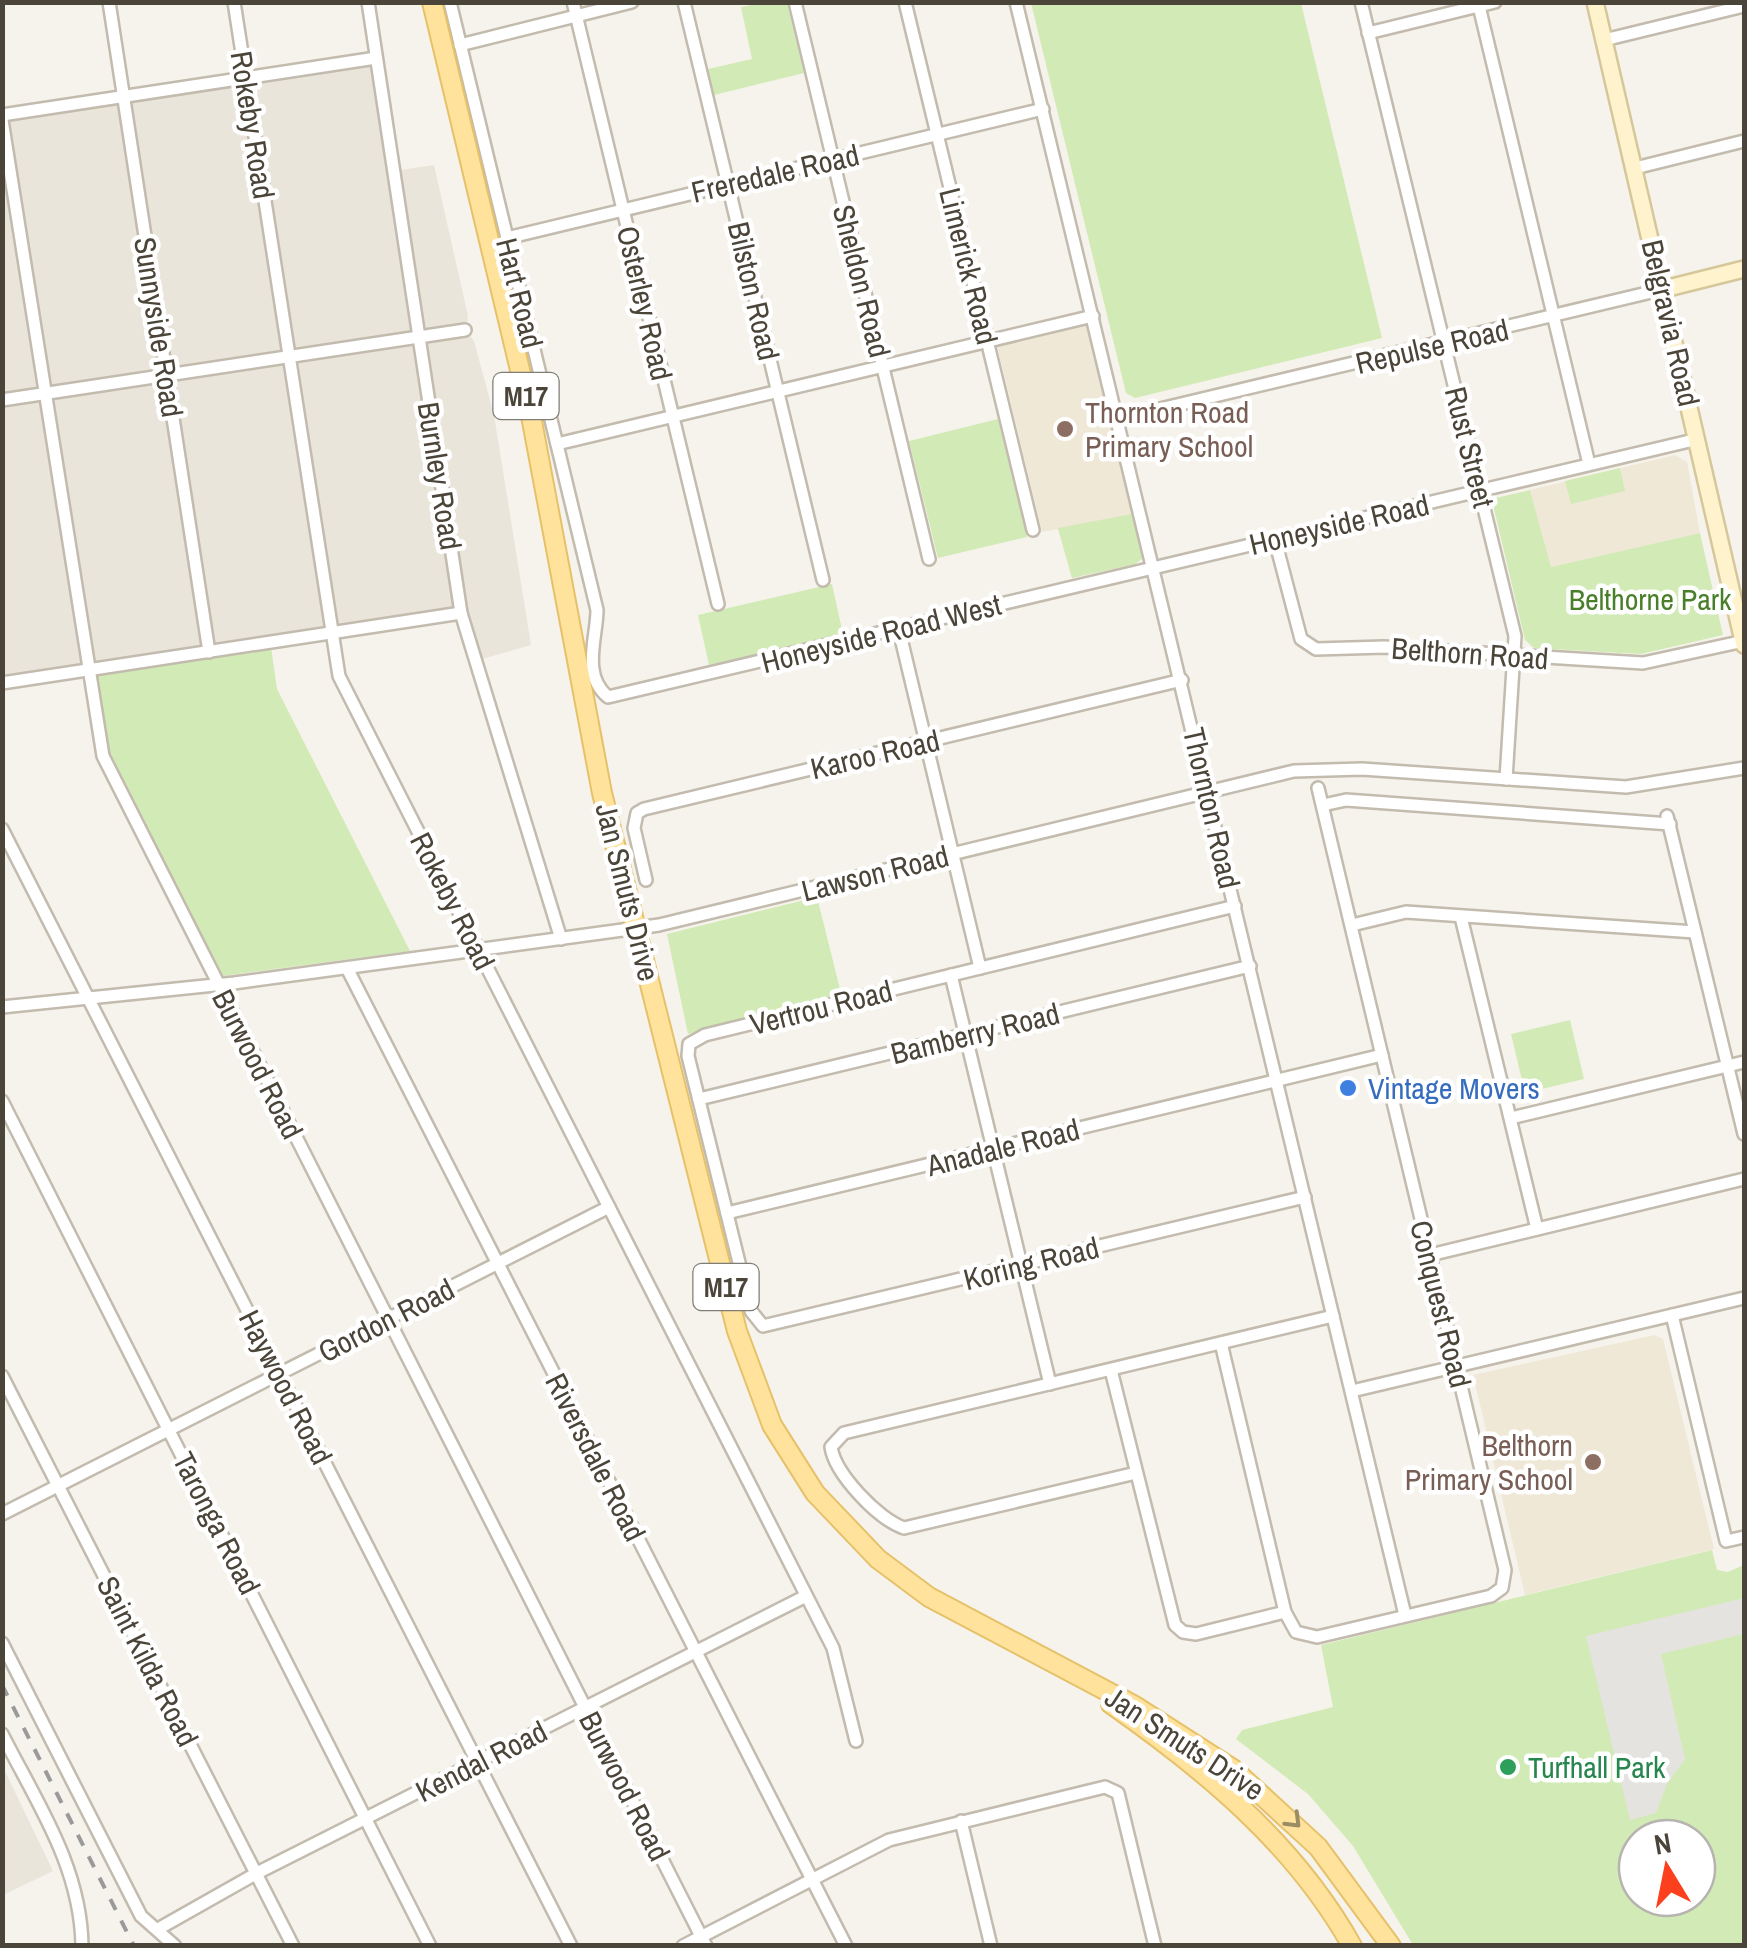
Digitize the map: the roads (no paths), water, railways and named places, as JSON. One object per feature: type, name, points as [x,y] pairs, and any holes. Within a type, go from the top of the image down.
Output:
[{"type":"main road","name":"Jan Smuts Drive","points":[[432,2],[531,416],[602,793],[736,1330],[772,1425],[815,1493],[868,1550],[929,1598],[1156,1718],[1257,1788],[1329,1859],[1391,1946]]},
{"type":"main road","name":"Jan Smuts Drive","points":[[1036,1656],[1132,1719],[1226,1792],[1300,1870],[1352,1946]]},
{"type":"street","name":"Sunnyside Road","points":[[109,2],[209,652]]},
{"type":"street","name":"Rokeby Road","points":[[234,2],[339,676],[836,1657],[856,1741]]},
{"type":"street","name":"Burnley Road","points":[[368,2],[461,613],[561,939]]},
{"type":"street","name":"Hart Road","points":[[450,2],[597,610],[590,650],[600,690],[608,696]]},
{"type":"street","name":"Osterley Road","points":[[572,2],[718,604]]},
{"type":"street","points":[[460,44],[632,2]]},
{"type":"street","name":"Bilston Road","points":[[684,2],[823,580]]},
{"type":"street","name":"Sheldon Road","points":[[795,2],[929,559]]},
{"type":"street","name":"Limerick Road","points":[[906,2],[1034,530]]},
{"type":"street","name":"Thornton Road","points":[[1016,2],[1405,1615]]},
{"type":"street","name":"Rust Street","points":[[1361,2],[1512,622],[1515,656],[1506,779]]},
{"type":"street","points":[[1368,33],[1495,2]]},
{"type":"street","name":"Belgravia Road","points":[[1594,2],[1744,643]]},
{"type":"street","points":[[1479,4],[1589,464]]},
{"type":"street","points":[[1604,40],[1744,6]]},
{"type":"street","points":[[2,118],[376,58]]},
{"type":"street","name":"Freredale Road","points":[[507,238],[1043,109]]},
{"type":"street","name":"Burwood Road","points":[[2,118],[87,670],[106,764],[704,1941]]},
{"type":"street","points":[[1635,168],[1744,142]]},
{"type":"street","name":"Repulse Road","points":[[1118,420],[1554,318],[1744,269]]},
{"type":"street","points":[[557,444],[1093,316]]},
{"type":"street","points":[[2,400],[466,330]]},
{"type":"street","name":"Honeyside Road","points":[[1155,567],[1698,439]]},
{"type":"street","name":"Belthorn Road","points":[[1275,540],[1298,629],[1307,646],[1643,663],[1744,643]]},
{"type":"street","name":"Honeyside Road West","points":[[608,696],[1155,567]]},
{"type":"street","points":[[2,684],[461,613]]},
{"type":"street","points":[[899,630],[980,968]]},
{"type":"street","name":"Karoo Road","points":[[646,880],[634,828],[637,813],[644,809],[1182,680]]},
{"type":"street","name":"Lawson Road","points":[[2,1007],[218,985],[636,928],[1317,769],[1645,786],[1744,768]]},
{"type":"street","name":"Conquest Road","points":[[1285,1612],[1296,1632],[1317,1637],[1491,1596],[1505,1582],[1318,788]]},
{"type":"street","points":[[1322,805],[1346,800],[1669,820],[1744,1134]]},
{"type":"street","name":"Haywood Road","points":[[2,829],[570,1946]]},
{"type":"street","name":"Vertrou Road","points":[[757,1324],[688,1050],[698,1038],[1235,906]]},
{"type":"street","points":[[1352,925],[1398,912],[1695,932]]},
{"type":"street","points":[[1461,917],[1537,1228]]},
{"type":"street","name":"Bamberry Road","points":[[699,1099],[1250,966]]},
{"type":"street","name":"Riversdale Road","points":[[347,968],[846,1946]]},
{"type":"street","points":[[951,975],[1050,1384]]},
{"type":"street","name":"Anadale Road","points":[[728,1213],[1382,1055]]},
{"type":"street","points":[[1511,1118],[1744,1062]]},
{"type":"street","name":"Taronga Road","points":[[2,1102],[430,1946]]},
{"type":"street","points":[[1430,1256],[1744,1179]]},
{"type":"street","name":"Koring Road","points":[[757,1324],[770,1326],[1305,1197]]},
{"type":"street","name":"Gordon Road","points":[[2,1514],[609,1207]]},
{"type":"street","points":[[1352,1391],[1744,1298]]},
{"type":"street","points":[[1136,1473],[904,1528],[869,1502],[838,1465],[832,1447],[844,1433],[1333,1316]]},
{"type":"street","points":[[1672,1316],[1726,1542],[1744,1537]]},
{"type":"street","points":[[1111,1370],[1169,1608],[1179,1630],[1196,1634],[1285,1612],[1221,1343]]},
{"type":"street","name":"Saint Kilda Road","points":[[2,1376],[293,1946]]},
{"type":"street","name":"Kendal Road","points":[[158,1929],[257,1874],[806,1596]]},
{"type":"street","points":[[2,1642],[141,1916],[175,1946]]},
{"type":"street","points":[[2,1734],[73,1871],[82,1910],[82,1946]]},
{"type":"street","points":[[683,1946],[704,1941],[889,1840],[1104,1787],[1114,1788],[1156,1946]]},
{"type":"street","points":[[962,1821],[991,1946]]},
{"type":"railway","points":[[2,1685],[134,1946]]},
{"type":"place","name":"Thornton Road Primary School","points":[[1065,429]]},
{"type":"place","name":"Vintage Movers","points":[[1348,1088]]},
{"type":"place","name":"Belthorn Primary School","points":[[1593,1462]]},
{"type":"place","name":"Turfhall Park","points":[[1508,1767]]},
{"type":"park label","name":"Belthorne Park","points":[[1650,599]]}]
